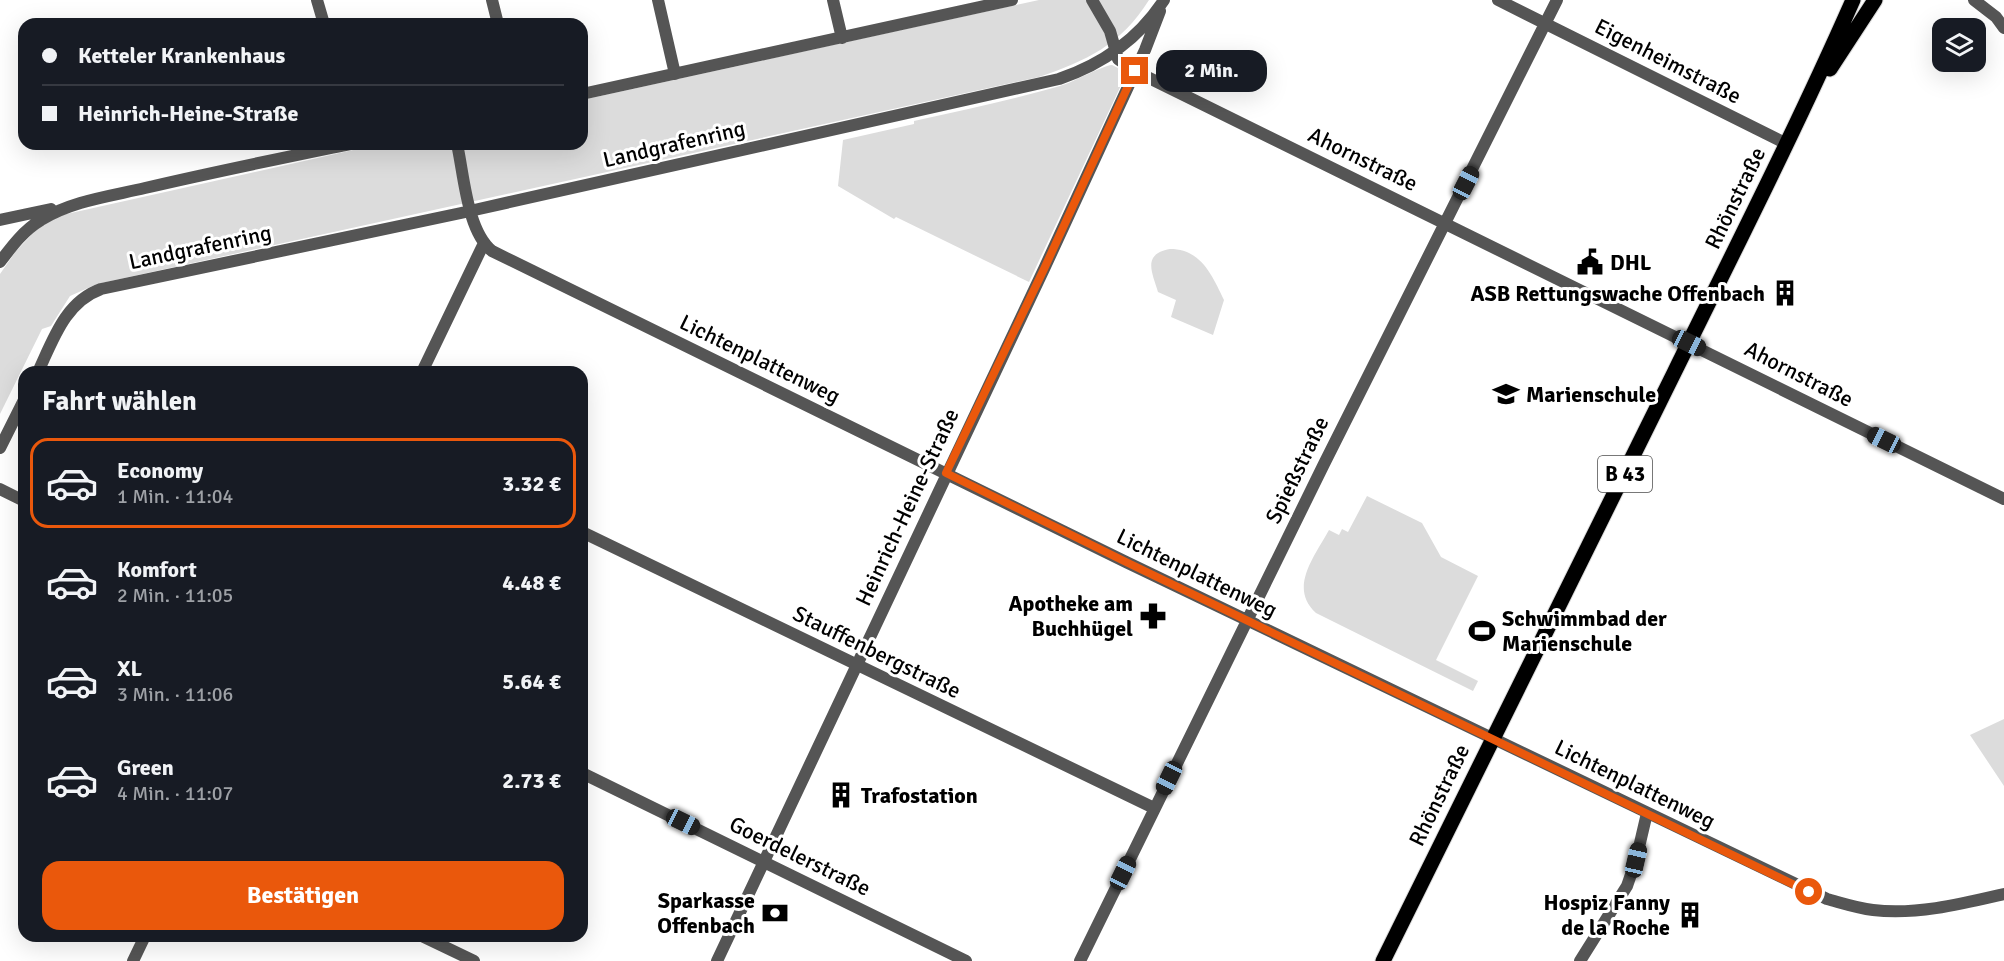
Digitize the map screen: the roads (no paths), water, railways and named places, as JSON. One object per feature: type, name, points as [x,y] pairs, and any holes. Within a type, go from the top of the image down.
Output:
[{"type":"main road","name":"Rhönstraße","points":[[1383,961],[1574,579],[1787,144],[1853,0]]},
{"type":"main road","name":"Rhönstraße","points":[[1808,101],[1875,0]]},
{"type":"street","points":[[317,0],[322,18]]},
{"type":"street","points":[[492,0],[496,18]]},
{"type":"street","points":[[658,0],[675,74]]},
{"type":"street","points":[[832,0],[842,38]]},
{"type":"street","points":[[588,93],[1012,0]]},
{"type":"street","name":"Ahornstraße","points":[[1092,0],[1110,31],[1120,62],[1135,71],[2004,499]]},
{"type":"street","name":"Eigenheimstraße","points":[[1498,0],[1787,144]]},
{"type":"street","name":"Spießstraße","points":[[1080,961],[1246,620],[1557,0]]},
{"type":"street","points":[[1974,0],[1996,17],[2004,28]]},
{"type":"street","name":"Landgrafenring","points":[[41,366],[66,315],[81,300],[94,292],[1041,84],[1077,73],[1116,52],[1142,28],[1163,2]]},
{"type":"street","name":"Landgrafenring","points":[[1135,71],[1163,2]]},
{"type":"street","name":"Heinrich-Heine-Straße","points":[[717,961],[1044,269],[1135,71]]},
{"type":"street","points":[[0,220],[323,150]]},
{"type":"street","points":[[425,366],[484,243],[477,232],[471,211],[458,150]]},
{"type":"street","points":[[0,262],[19,238],[42,219],[90,201]]},
{"type":"street","name":"Lichtenplattenweg","points":[[484,243],[492,251],[526,268],[1809,892],[1846,905],[1881,910],[1947,906],[2004,894]]},
{"type":"street","points":[[0,448],[18,412]]},
{"type":"street","points":[[0,489],[18,498]]},
{"type":"street","name":"Stauffenbergstraße","points":[[588,535],[1154,808]]},
{"type":"street","name":"Goerdelerstraße","points":[[588,776],[966,961]]},
{"type":"street","points":[[1580,961],[1627,886],[1636,860],[1647,813]]},
{"type":"street","points":[[133,961],[142,942]]},
{"type":"street","points":[[434,942],[474,961]]},
{"type":"place","name":"DHL","points":[[1590,262]]},
{"type":"place","name":"ASB Rettungswache Offenbach","points":[[1785,293]]},
{"type":"place","name":"Marienschule","points":[[1506,394]]},
{"type":"place","name":"Apotheke am Buchhügel","points":[[1153,616]]},
{"type":"place","name":"Schwimmbad der Marienschule","points":[[1482,631]]},
{"type":"place","name":"Trafostation","points":[[841,795]]},
{"type":"place","name":"Sparkasse Offenbach","points":[[775,913]]},
{"type":"place","name":"Hospiz Fanny de la Roche","points":[[1690,915]]}]
